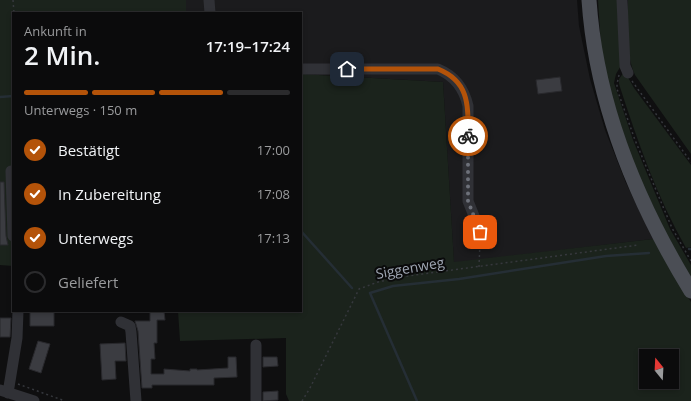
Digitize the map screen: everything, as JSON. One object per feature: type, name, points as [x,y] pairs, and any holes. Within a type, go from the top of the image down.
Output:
[{"type":"main road","points":[[590,0],[595,50],[603,85],[620,143],[647,213],[691,291]]},
{"type":"street","points":[[209,0],[210,12]]},
{"type":"street","points":[[622,0],[626,69]]},
{"type":"street","points":[[302,69],[438,69],[453,77],[465,94],[468,106],[468,201],[480,232]]},
{"type":"street","points":[[11,171],[12,204]]},
{"type":"street","points":[[18,312],[17,338],[10,382],[4,392],[34,401]]},
{"type":"street","points":[[121,322],[130,326],[132,332],[136,401]]},
{"type":"street","points":[[256,345],[256,401]]},
{"type":"path","points":[[13,0],[14,12]]},
{"type":"path","points":[[691,162],[632,82],[626,69],[621,70],[616,84],[635,140],[672,228],[691,261]]},
{"type":"path","points":[[479,267],[481,248],[480,232]]},
{"type":"path","name":"Siggenweg","points":[[302,401],[310,388],[359,289],[378,282],[400,277],[638,245]]},
{"type":"path","points":[[10,382],[65,401]]},
{"type":"shaded area","points":[[0,0],[186,0],[186,12],[12,12],[12,266],[0,265]]},
{"type":"shaded area","points":[[186,0],[577,0],[579,26],[590,79],[605,130],[626,183],[653,239],[454,263],[443,82],[302,74],[302,12],[186,12]]},
{"type":"shaded area","points":[[598,0],[619,0],[622,64],[616,74],[614,83],[633,140],[670,229],[691,265],[691,278],[678,258],[638,175],[608,90],[601,47]]},
{"type":"shaded area","points":[[628,0],[691,0],[691,154],[635,75],[628,48]]},
{"type":"shaded area","points":[[624,72],[634,88],[691,165],[691,247],[686,248],[666,209],[648,168],[619,84],[619,79]]},
{"type":"shaded area","points":[[302,74],[443,82],[454,262],[653,239],[691,302],[691,401],[289,401],[286,394],[286,338],[180,341],[178,312],[302,312]]},
{"type":"building","points":[[560,77],[562,91],[538,94],[536,80]]},
{"type":"building","points":[[0,182],[4,182],[6,236],[8,245],[0,245]]},
{"type":"building","points":[[30,312],[54,312],[54,326],[30,326]]},
{"type":"building","points":[[150,312],[164,312],[165,320],[157,320],[157,343],[154,343],[155,359],[151,359],[151,374],[164,374],[164,369],[190,371],[190,369],[228,368],[228,357],[236,357],[237,377],[214,378],[214,385],[152,385],[152,388],[142,388],[138,331],[135,321],[150,321]]},
{"type":"building","points":[[0,318],[11,318],[10,337],[0,337]]},
{"type":"building","points":[[38,341],[50,344],[41,373],[29,369]]},
{"type":"building","points":[[125,343],[126,361],[115,361],[116,379],[102,380],[100,344]]},
{"type":"building","points":[[263,357],[277,357],[278,366],[263,367]]},
{"type":"building","points":[[278,391],[278,400],[263,401],[263,392]]},
{"type":"waterway","points":[[0,97],[12,96]]},
{"type":"waterway","points":[[302,232],[352,288]]},
{"type":"waterway","points":[[417,401],[370,293],[393,286],[459,279],[606,256],[649,253]]},
{"type":"way so far","points":[[468,136],[468,201],[480,232]]},
{"type":"route","points":[[347,69],[438,69],[447,73],[453,77],[465,94],[468,106],[468,136]]}]
